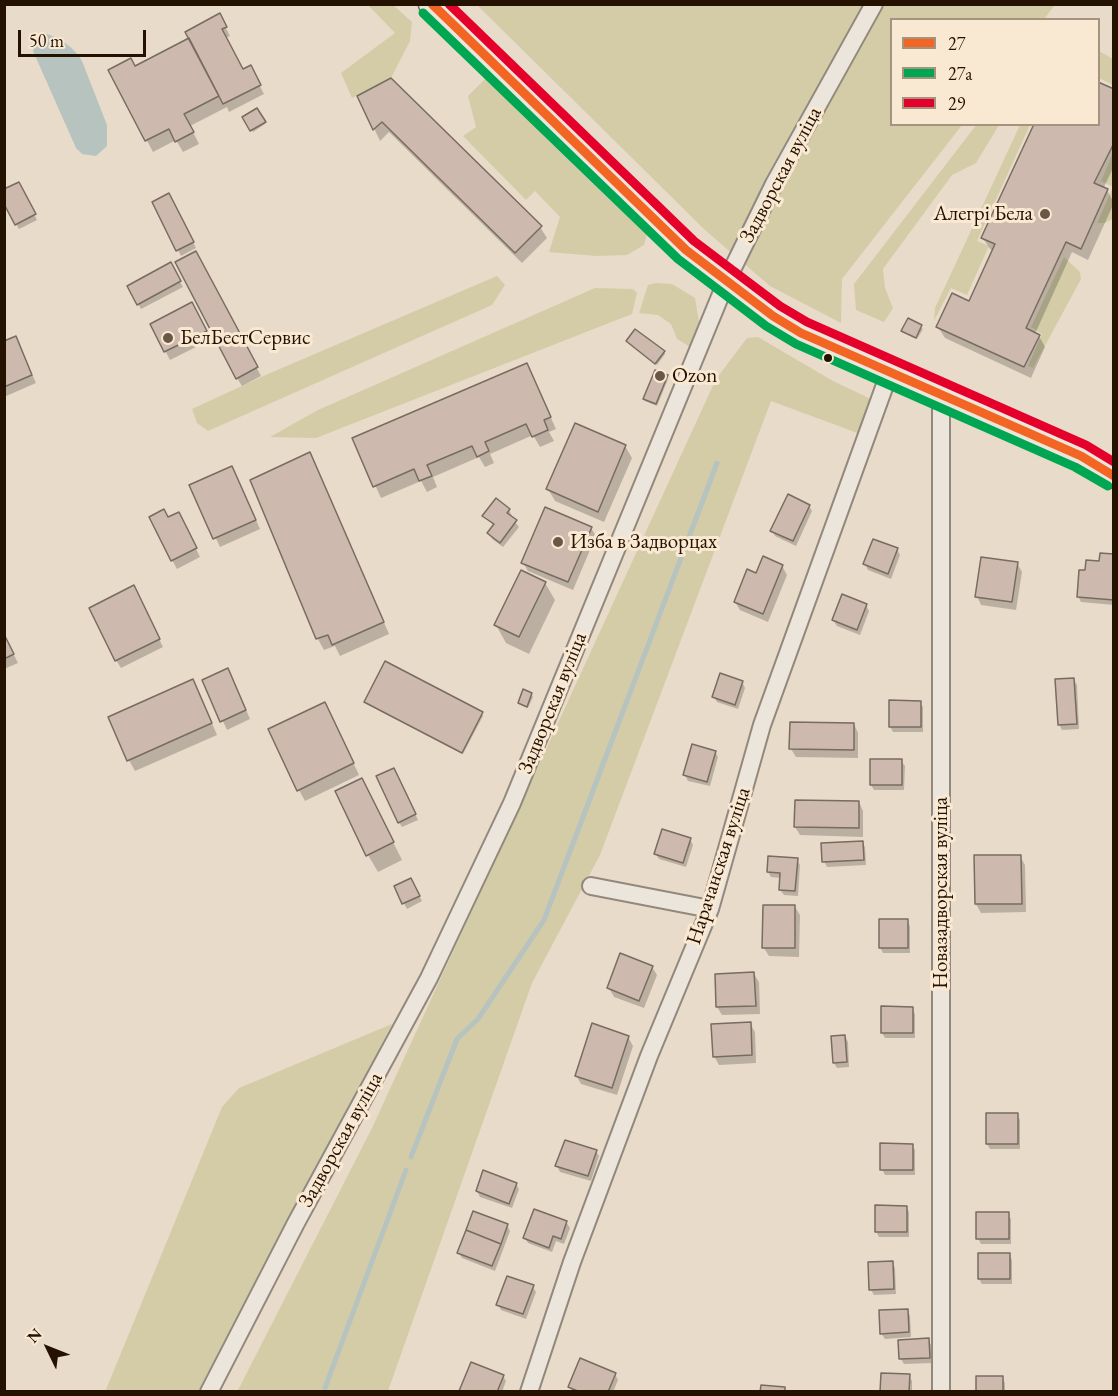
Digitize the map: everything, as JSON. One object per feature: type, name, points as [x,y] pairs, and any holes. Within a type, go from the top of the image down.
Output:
[{"type":"main road","points":[[431,4],[686,250],[772,316],[801,333],[1081,456],[1113,476]]},
{"type":"street","name":"Задворская вуліца","points":[[209,1392],[296,1223],[429,978],[512,803],[726,282],[774,184],[874,4]]},
{"type":"street","name":"Нарачанская вуліца","points":[[529,1392],[572,1262],[649,1056],[710,909],[762,725],[890,371]]},
{"type":"street","name":"Новазадворская вуліца","points":[[941,395],[941,1392]]},
{"type":"street","points":[[591,886],[710,909]]},
{"type":"shaded area","points":[[368,5],[393,5],[412,22],[410,41],[391,78],[352,98],[341,73],[395,33]]},
{"type":"shaded area","points":[[477,5],[1055,5],[1045,18],[890,18],[890,126],[961,126],[842,279],[841,323],[770,286],[705,230]]},
{"type":"shaded area","points":[[44,33],[66,44],[82,61],[107,125],[107,146],[96,156],[82,154],[76,148],[33,51],[39,37]]},
{"type":"shaded area","points":[[1100,52],[1113,59],[1113,85],[1100,78]]},
{"type":"shaded area","points":[[487,77],[518,110],[529,116],[639,225],[647,234],[644,245],[627,255],[596,256],[549,252],[560,217],[535,191],[526,200],[463,136],[476,127],[468,96]]},
{"type":"shaded area","points":[[975,126],[998,126],[976,163],[952,175],[883,269],[885,288],[893,308],[884,322],[856,310],[854,284]]},
{"type":"shaded area","points":[[1020,126],[1030,126],[977,241],[989,246],[967,295],[951,288],[934,321],[935,308]]},
{"type":"shaded area","points":[[1113,153],[1113,187],[1101,181]]},
{"type":"shaded area","points":[[1113,187],[1113,219],[1105,223],[1097,223]]},
{"type":"shaded area","points":[[1064,257],[1080,272],[1081,279],[1033,368],[1028,366],[1042,334],[1031,327]]},
{"type":"shaded area","points":[[497,276],[505,285],[492,305],[208,431],[197,423],[192,409]]},
{"type":"shaded area","points":[[672,284],[695,298],[699,322],[690,347],[677,339],[671,324],[658,315],[639,313],[648,285]]},
{"type":"shaded area","points":[[595,288],[633,289],[637,293],[632,314],[316,438],[270,437],[318,410]]},
{"type":"shaded area","points":[[758,337],[833,381],[873,400],[860,434],[771,401],[600,855],[532,983],[388,1391],[237,1392],[372,1128],[716,379],[747,338]]},
{"type":"shaded area","points":[[392,1024],[204,1391],[105,1392],[222,1107],[239,1088]]},
{"type":"building","points":[[220,13],[227,27],[222,29],[243,69],[251,65],[261,85],[223,104],[185,32]]},
{"type":"building","points":[[189,38],[219,96],[184,114],[194,132],[175,142],[169,129],[145,141],[108,70],[131,58],[135,66]]},
{"type":"building","points":[[391,78],[542,226],[515,253],[382,122],[373,130],[357,96]]},
{"type":"building","name":"Алегрі Бела","points":[[1100,83],[1114,89],[1114,143],[1094,183],[1108,189],[1081,249],[1066,242],[1026,328],[1040,335],[1024,367],[936,327],[952,293],[969,301],[995,244],[981,238],[1033,126],[1100,126]]},
{"type":"building","points":[[257,108],[266,122],[250,131],[242,117]]},
{"type":"building","points":[[19,182],[36,214],[15,225],[4,204],[4,189]]},
{"type":"building","points":[[169,193],[194,242],[176,251],[152,202]]},
{"type":"building","points":[[196,251],[258,367],[236,379],[175,262]]},
{"type":"building","points":[[171,262],[181,281],[137,305],[127,286]]},
{"type":"building","points":[[192,302],[207,331],[164,352],[150,324]]},
{"type":"building","points":[[908,318],[922,325],[916,338],[901,331]]},
{"type":"building","points":[[635,329],[665,351],[655,364],[626,341]]},
{"type":"building","points":[[16,336],[32,375],[4,387],[4,341]]},
{"type":"building","points":[[527,363],[551,417],[544,420],[548,430],[532,437],[526,424],[485,442],[489,451],[477,457],[472,446],[427,465],[432,476],[419,481],[414,469],[373,487],[352,438]]},
{"type":"building","points":[[655,370],[668,375],[656,404],[643,399]]},
{"type":"building","points":[[575,423],[626,445],[598,512],[546,489]]},
{"type":"building","points":[[310,452],[384,622],[332,645],[328,635],[316,639],[250,480]]},
{"type":"building","points":[[232,466],[256,520],[213,539],[189,485]]},
{"type":"building","points":[[788,494],[810,505],[793,541],[770,531]]},
{"type":"building","points":[[496,498],[510,509],[507,513],[517,520],[500,543],[487,533],[494,524],[482,516]]},
{"type":"building","points":[[545,507],[592,527],[568,582],[521,563]]},
{"type":"building","points":[[164,509],[168,517],[179,512],[197,548],[171,561],[149,517]]},
{"type":"building","points":[[873,539],[898,548],[888,574],[863,564]]},
{"type":"building","points":[[1100,553],[1114,554],[1114,600],[1077,597],[1079,570],[1085,570],[1086,560],[1099,561]]},
{"type":"building","points":[[763,556],[783,565],[763,614],[734,602],[747,569],[756,573]]},
{"type":"building","points":[[981,557],[1018,562],[1012,602],[975,597]]},
{"type":"building","points":[[521,570],[546,582],[519,637],[494,625]]},
{"type":"building","points":[[134,585],[160,639],[115,661],[89,608]]},
{"type":"building","points":[[842,594],[867,604],[857,630],[832,620]]},
{"type":"building","points":[[4,634],[14,654],[4,659]]},
{"type":"building","points":[[385,661],[483,712],[462,753],[364,702]]},
{"type":"building","points":[[228,668],[246,710],[220,722],[202,680]]},
{"type":"building","points":[[720,673],[743,681],[735,705],[712,697]]},
{"type":"building","points":[[1074,678],[1077,724],[1058,725],[1055,679]]},
{"type":"building","points":[[193,679],[212,723],[127,761],[108,717]]},
{"type":"building","points":[[523,689],[532,693],[527,707],[518,703]]},
{"type":"building","points":[[889,700],[921,701],[921,727],[889,727]]},
{"type":"building","points":[[325,702],[354,763],[297,791],[268,729]]},
{"type":"building","points":[[790,722],[854,723],[854,750],[789,749]]},
{"type":"building","points":[[692,744],[716,751],[707,782],[683,775]]},
{"type":"building","points":[[870,759],[902,759],[902,785],[870,785]]},
{"type":"building","points":[[394,768],[416,814],[398,823],[376,776]]},
{"type":"building","points":[[362,778],[394,842],[366,856],[335,791]]},
{"type":"building","points":[[795,800],[859,801],[859,828],[794,827]]},
{"type":"building","points":[[662,829],[691,838],[683,863],[654,854]]},
{"type":"building","points":[[863,841],[864,860],[822,862],[821,843]]},
{"type":"building","points":[[974,855],[1021,855],[1022,904],[975,904]]},
{"type":"building","points":[[768,856],[798,858],[795,891],[779,890],[780,873],[767,872]]},
{"type":"building","points":[[411,878],[420,896],[402,904],[394,886]]},
{"type":"building","points":[[763,905],[795,905],[795,948],[762,948]]},
{"type":"building","points":[[879,919],[908,919],[908,948],[879,948]]},
{"type":"building","points":[[620,953],[653,966],[639,1001],[607,988]]},
{"type":"building","points":[[754,972],[756,1006],[716,1007],[715,974]]},
{"type":"building","points":[[881,1006],[913,1007],[913,1033],[881,1033]]},
{"type":"building","points":[[751,1022],[752,1055],[713,1057],[711,1024]]},
{"type":"building","points":[[592,1023],[629,1036],[612,1088],[575,1076]]},
{"type":"building","points":[[845,1035],[847,1062],[833,1063],[831,1036]]},
{"type":"building","points":[[986,1113],[1018,1113],[1018,1144],[986,1144]]},
{"type":"building","points":[[565,1140],[597,1150],[588,1176],[555,1166]]},
{"type":"building","points":[[880,1143],[913,1144],[913,1170],[880,1170]]},
{"type":"building","points":[[483,1170],[517,1183],[509,1204],[476,1191]]},
{"type":"building","points":[[875,1205],[907,1206],[907,1232],[875,1232]]},
{"type":"building","points":[[534,1209],[567,1221],[561,1239],[553,1236],[549,1248],[523,1238]]},
{"type":"building","points":[[473,1211],[508,1224],[501,1244],[466,1230]]},
{"type":"building","points":[[976,1212],[1009,1212],[1009,1239],[976,1239]]},
{"type":"building","points":[[466,1230],[501,1244],[492,1266],[457,1253]]},
{"type":"building","points":[[978,1253],[1010,1253],[1010,1279],[978,1279]]},
{"type":"building","points":[[893,1261],[894,1289],[869,1290],[868,1262]]},
{"type":"building","points":[[507,1276],[534,1285],[523,1314],[496,1305]]},
{"type":"building","points":[[908,1309],[909,1332],[880,1334],[879,1310]]},
{"type":"building","points":[[929,1338],[930,1358],[899,1359],[898,1340]]},
{"type":"building","points":[[580,1358],[616,1373],[608,1392],[580,1392],[568,1387]]},
{"type":"building","points":[[471,1362],[504,1375],[497,1392],[459,1391]]},
{"type":"building","points":[[881,1373],[910,1374],[909,1392],[880,1392]]},
{"type":"building","points":[[976,1376],[1003,1376],[1003,1392],[976,1392]]},
{"type":"building","points":[[761,1385],[785,1387],[785,1392],[760,1392]]},
{"type":"waterway","points":[[411,1157],[457,1039],[478,1019],[544,920],[717,463]]},
{"type":"waterway","points":[[325,1388],[406,1170]]},
{"type":"transit line","name":"27","points":[[432,4],[686,250],[773,316],[801,333],[1081,456],[1114,476]]},
{"type":"transit line","name":"29","points":[[449,4],[694,241],[780,306],[807,322],[1086,445],[1114,462]]},
{"type":"transit line","name":"27а","points":[[423,13],[678,259],[766,326],[796,344],[1075,467],[1108,486]]},
{"type":"place","name":"Алегрі Бела","points":[[1045,214]]},
{"type":"place","name":"БелБестСервис","points":[[168,338]]},
{"type":"place","name":"Ozon","points":[[660,376]]},
{"type":"place","name":"Изба в Задворцах","points":[[558,542]]}]
